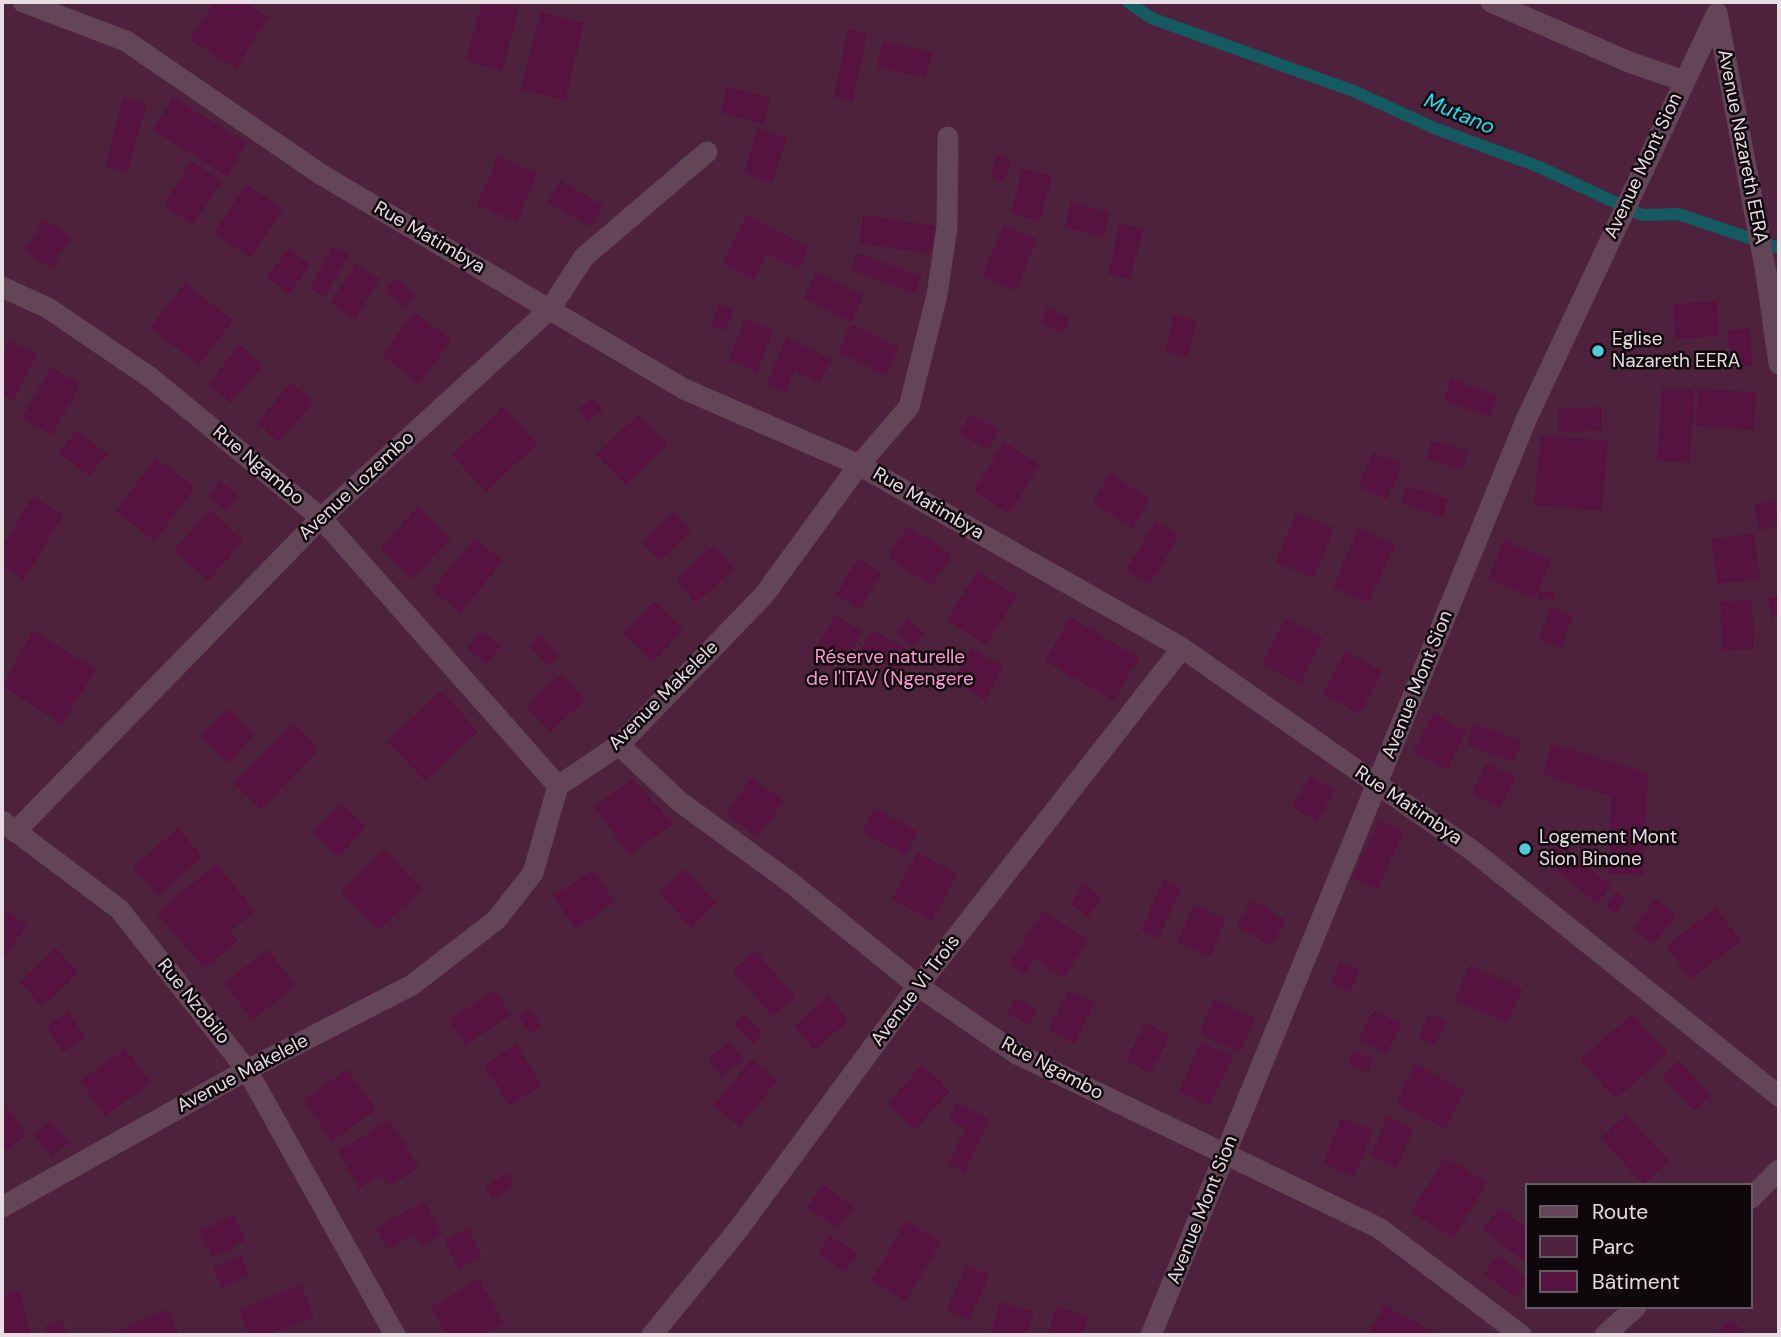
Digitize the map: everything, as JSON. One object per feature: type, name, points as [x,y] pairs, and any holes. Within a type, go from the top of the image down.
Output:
[{"type":"street","name":"Rue Matimbya","points":[[23,2],[126,41],[322,175],[684,389],[859,465],[1182,648],[1473,851],[1779,1096]]},
{"type":"street","points":[[1491,2],[1629,62],[1684,81]]},
{"type":"street","name":"Avenue Mont Sion","points":[[1151,1335],[1527,420],[1717,13]]},
{"type":"street","name":"Avenue Nazareth EERA","points":[[1717,13],[1766,273],[1779,364]]},
{"type":"street","name":"Avenue Makelele","points":[[2,1207],[247,1070],[412,985],[496,920],[533,873],[558,786],[619,745],[764,595],[859,465],[909,407],[937,295],[945,240],[948,137]]},
{"type":"street","name":"Avenue Lozembo","points":[[8,826],[321,518],[550,309],[584,257],[707,152]]},
{"type":"street","name":"Rue Ngambo","points":[[2,287],[48,308],[151,378],[321,518],[558,786]]},
{"type":"street","name":"Avenue Vi Trois","points":[[652,1335],[737,1231],[918,986],[1182,648]]},
{"type":"street","name":"Rue Ngambo","points":[[619,745],[680,802],[790,882],[918,986],[1017,1054],[1379,1228],[1521,1335]]},
{"type":"street","name":"Rue Nzobilo","points":[[8,826],[119,909],[247,1070],[395,1335]]},
{"type":"street","points":[[1753,1196],[1779,1170]]},
{"type":"street","points":[[1605,1335],[1634,1309]]},
{"type":"green space","name":"Réserve naturelle de l'ITAV (Ngengere","points":[[2,2],[1779,2],[1779,1335],[2,1335]]},
{"type":"building","points":[[214,2],[244,2],[268,17],[236,68],[190,40]]},
{"type":"building","points":[[482,2],[498,2],[519,8],[502,71],[466,61]]},
{"type":"building","points":[[541,12],[584,23],[565,100],[521,89]]},
{"type":"building","points":[[848,29],[867,33],[853,101],[834,97]]},
{"type":"building","points":[[883,41],[932,53],[926,78],[877,67]]},
{"type":"building","points":[[727,87],[770,98],[764,124],[720,112]]},
{"type":"building","points":[[124,97],[147,103],[127,172],[105,166]]},
{"type":"building","points":[[173,97],[247,143],[227,176],[153,130]]},
{"type":"building","points":[[758,128],[787,138],[772,183],[744,173]]},
{"type":"building","points":[[997,155],[1011,160],[1004,181],[990,176]]},
{"type":"building","points":[[498,156],[537,173],[517,222],[477,205]]},
{"type":"building","points":[[191,161],[222,181],[193,225],[164,205]]},
{"type":"building","points":[[1022,169],[1052,176],[1040,221],[1011,213]]},
{"type":"building","points":[[560,180],[603,205],[591,227],[547,203]]},
{"type":"building","points":[[246,184],[283,208],[251,258],[214,233]]},
{"type":"building","points":[[1071,202],[1110,212],[1103,237],[1065,227]]},
{"type":"building","points":[[747,215],[809,247],[798,269],[767,254],[754,280],[722,264]]},
{"type":"building","points":[[863,215],[935,226],[931,254],[859,243]]},
{"type":"building","points":[[44,220],[71,236],[52,268],[25,252]]},
{"type":"building","points":[[1120,223],[1143,229],[1130,279],[1108,274]]},
{"type":"building","points":[[1004,225],[1037,239],[1016,291],[982,276]]},
{"type":"building","points":[[333,246],[349,254],[325,297],[310,288]]},
{"type":"building","points":[[289,248],[310,265],[289,294],[267,277]]},
{"type":"building","points":[[857,253],[921,276],[915,293],[851,270]]},
{"type":"building","points":[[355,264],[380,279],[355,319],[330,303]]},
{"type":"building","points":[[817,272],[863,296],[850,322],[804,298]]},
{"type":"building","points":[[396,278],[416,296],[405,308],[385,291]]},
{"type":"building","points":[[185,283],[233,320],[199,365],[150,328]]},
{"type":"building","points":[[1717,301],[1719,336],[1675,339],[1673,304]]},
{"type":"building","points":[[720,303],[734,310],[724,331],[711,325]]},
{"type":"building","points":[[1047,308],[1070,319],[1062,334],[1040,322]]},
{"type":"building","points":[[414,312],[451,340],[419,384],[382,355]]},
{"type":"building","points":[[1174,315],[1197,321],[1187,357],[1165,351]]},
{"type":"building","points":[[745,319],[774,331],[757,372],[729,360]]},
{"type":"building","points":[[851,324],[899,347],[886,375],[838,352]]},
{"type":"building","points":[[1750,328],[1753,365],[1731,367],[1727,330]]},
{"type":"building","points":[[787,337],[832,360],[819,383],[795,371],[785,392],[767,383]]},
{"type":"building","points":[[9,341],[37,354],[13,401],[2,395],[2,355]]},
{"type":"building","points":[[240,345],[263,365],[231,403],[208,384]]},
{"type":"building","points":[[51,367],[80,384],[52,435],[22,418]]},
{"type":"building","points":[[1451,379],[1498,396],[1490,417],[1444,400]]},
{"type":"building","points":[[291,382],[313,402],[279,442],[257,423]]},
{"type":"building","points":[[1662,388],[1695,390],[1690,463],[1657,461]]},
{"type":"building","points":[[1698,389],[1757,392],[1754,430],[1696,426]]},
{"type":"building","points":[[594,397],[603,410],[588,421],[578,409]]},
{"type":"building","points":[[503,407],[537,444],[486,492],[452,455]]},
{"type":"building","points":[[1602,407],[1602,431],[1559,432],[1559,408]]},
{"type":"building","points":[[639,414],[668,445],[625,485],[596,454]]},
{"type":"building","points":[[970,414],[999,429],[988,450],[959,434]]},
{"type":"building","points":[[77,430],[108,454],[89,476],[59,453]]},
{"type":"building","points":[[1541,435],[1608,441],[1602,511],[1534,505]]},
{"type":"building","points":[[1432,441],[1468,451],[1462,469],[1427,459]]},
{"type":"building","points":[[1004,442],[1040,465],[1009,514],[974,491]]},
{"type":"building","points":[[1374,452],[1402,465],[1387,499],[1358,486]]},
{"type":"building","points":[[156,458],[195,487],[155,541],[116,511]]},
{"type":"building","points":[[1110,474],[1150,499],[1133,528],[1093,502]]},
{"type":"building","points":[[220,481],[238,496],[226,510],[208,496]]},
{"type":"building","points":[[1407,486],[1448,499],[1442,517],[1401,503]]},
{"type":"building","points":[[33,496],[63,515],[24,580],[2,566],[2,547]]},
{"type":"building","points":[[1774,501],[1779,526],[1759,530],[1754,505]]},
{"type":"building","points":[[418,507],[451,538],[412,579],[380,548]]},
{"type":"building","points":[[210,510],[243,541],[208,581],[174,550]]},
{"type":"building","points":[[674,512],[691,530],[661,561],[642,543]]},
{"type":"building","points":[[1296,513],[1334,528],[1314,578],[1276,562]]},
{"type":"building","points":[[1156,521],[1179,535],[1150,584],[1126,570]]},
{"type":"building","points":[[907,526],[952,554],[933,586],[888,558]]},
{"type":"building","points":[[1359,528],[1395,545],[1368,603],[1333,587]]},
{"type":"building","points":[[1754,533],[1760,579],[1717,584],[1711,539]]},
{"type":"building","points":[[475,538],[503,561],[460,613],[432,590]]},
{"type":"building","points":[[1504,540],[1551,560],[1535,598],[1488,579]]},
{"type":"building","points":[[714,545],[734,569],[696,603],[676,580]]},
{"type":"building","points":[[858,559],[882,573],[860,610],[835,595]]},
{"type":"building","points":[[977,571],[1017,596],[986,645],[947,620]]},
{"type":"building","points":[[1554,591],[1555,598],[1538,600],[1538,592]]},
{"type":"building","points":[[1779,597],[1779,615],[1771,617],[1768,598]]},
{"type":"building","points":[[1752,600],[1754,649],[1722,650],[1720,601]]},
{"type":"building","points":[[654,601],[683,630],[653,662],[623,633]]},
{"type":"building","points":[[1551,607],[1573,615],[1562,647],[1539,639]]},
{"type":"building","points":[[835,615],[863,632],[844,662],[817,646]]},
{"type":"building","points":[[1070,617],[1139,658],[1114,701],[1045,661]]},
{"type":"building","points":[[908,619],[924,633],[913,647],[896,633]]},
{"type":"building","points":[[1285,619],[1323,638],[1300,684],[1262,664]]},
{"type":"building","points":[[873,630],[912,652],[900,672],[861,650]]},
{"type":"building","points":[[33,631],[96,669],[62,724],[2,686]]},
{"type":"building","points":[[482,631],[501,646],[486,664],[467,648]]},
{"type":"building","points":[[541,635],[559,656],[548,666],[529,645]]},
{"type":"building","points":[[971,648],[1003,666],[985,700],[952,682]]},
{"type":"building","points":[[1346,651],[1383,672],[1359,714],[1323,693]]},
{"type":"building","points":[[561,674],[585,700],[550,732],[526,706]]},
{"type":"building","points":[[441,691],[478,731],[425,781],[387,742]]},
{"type":"building","points":[[228,709],[254,735],[228,763],[201,737]]},
{"type":"building","points":[[1433,713],[1466,731],[1447,770],[1413,752]]},
{"type":"building","points":[[293,723],[319,749],[261,810],[234,784]]},
{"type":"building","points":[[1474,724],[1522,740],[1514,762],[1467,745]]},
{"type":"building","points":[[1552,744],[1648,773],[1643,875],[1609,874],[1611,796],[1543,775]]},
{"type":"building","points":[[1487,763],[1516,777],[1500,808],[1472,794]]},
{"type":"building","points":[[1310,776],[1335,790],[1317,821],[1292,807]]},
{"type":"building","points":[[751,778],[784,801],[758,837],[726,814]]},
{"type":"building","points":[[633,779],[673,824],[629,855],[594,806]]},
{"type":"building","points":[[341,803],[366,826],[339,857],[313,833]]},
{"type":"building","points":[[874,808],[918,832],[905,855],[862,832]]},
{"type":"building","points":[[1380,820],[1404,832],[1377,889],[1352,877]]},
{"type":"building","points":[[178,828],[202,857],[158,896],[133,867]]},
{"type":"building","points":[[1558,842],[1611,886],[1597,903],[1543,860]]},
{"type":"building","points":[[384,849],[422,889],[378,931],[341,891]]},
{"type":"building","points":[[918,852],[957,874],[932,921],[892,899]]},
{"type":"building","points":[[216,864],[255,911],[230,932],[238,941],[204,969],[157,913]]},
{"type":"building","points":[[684,869],[716,903],[691,928],[659,893]]},
{"type":"building","points":[[593,870],[615,902],[575,929],[553,896]]},
{"type":"building","points":[[1164,879],[1182,888],[1158,939],[1141,930]]},
{"type":"building","points":[[1085,884],[1102,898],[1088,917],[1071,904]]},
{"type":"building","points":[[1616,892],[1626,899],[1617,914],[1606,907]]},
{"type":"building","points":[[1655,899],[1676,915],[1654,944],[1633,929]]},
{"type":"building","points":[[1252,900],[1286,920],[1271,946],[1237,926]]},
{"type":"building","points":[[1194,905],[1226,919],[1210,956],[1177,942]]},
{"type":"building","points":[[2,908],[27,925],[2,960]]},
{"type":"building","points":[[1716,908],[1741,941],[1691,979],[1666,946]]},
{"type":"building","points":[[1043,911],[1088,940],[1064,978],[1034,958],[1025,974],[1009,964]]},
{"type":"building","points":[[56,948],[79,972],[42,1007],[20,982]]},
{"type":"building","points":[[267,949],[296,985],[253,1020],[224,984]]},
{"type":"building","points":[[756,951],[795,997],[772,1017],[733,970]]},
{"type":"building","points":[[1340,962],[1359,971],[1350,992],[1331,984]]},
{"type":"building","points":[[1470,965],[1523,989],[1507,1023],[1454,999]]},
{"type":"building","points":[[495,990],[511,1015],[465,1045],[449,1020]]},
{"type":"building","points":[[1069,990],[1095,1003],[1074,1044],[1048,1030]]},
{"type":"building","points":[[828,996],[848,1021],[815,1050],[794,1026]]},
{"type":"building","points":[[1015,998],[1037,1010],[1029,1025],[1007,1013]]},
{"type":"building","points":[[1214,1000],[1255,1019],[1240,1052],[1199,1033]]},
{"type":"building","points":[[530,1009],[541,1027],[530,1034],[519,1017]]},
{"type":"building","points":[[1374,1010],[1402,1025],[1387,1054],[1359,1039]]},
{"type":"building","points":[[68,1011],[85,1037],[63,1052],[46,1027]]},
{"type":"building","points":[[744,1014],[763,1033],[753,1044],[733,1024]]},
{"type":"building","points":[[1429,1014],[1446,1021],[1435,1045],[1419,1037]]},
{"type":"building","points":[[1632,1014],[1667,1053],[1616,1099],[1580,1060]]},
{"type":"building","points":[[1146,1023],[1170,1036],[1150,1073],[1126,1060]]},
{"type":"building","points":[[730,1042],[743,1060],[721,1077],[708,1058]]},
{"type":"building","points":[[1201,1042],[1233,1057],[1210,1106],[1179,1091]]},
{"type":"building","points":[[516,1044],[542,1085],[509,1106],[484,1065]]},
{"type":"building","points":[[126,1049],[151,1083],[105,1116],[80,1081]]},
{"type":"building","points":[[1353,1052],[1373,1059],[1368,1073],[1348,1065]]},
{"type":"building","points":[[752,1059],[777,1081],[740,1127],[714,1105]]},
{"type":"building","points":[[1679,1061],[1711,1095],[1694,1111],[1662,1077]]},
{"type":"building","points":[[1415,1064],[1465,1090],[1446,1129],[1396,1103]]},
{"type":"building","points":[[922,1065],[950,1091],[915,1130],[887,1104]]},
{"type":"building","points":[[347,1069],[376,1110],[332,1141],[304,1100]]},
{"type":"building","points":[[2,1100],[26,1135],[2,1153]]},
{"type":"building","points":[[956,1103],[989,1119],[965,1172],[948,1164],[965,1128],[949,1120]]},
{"type":"building","points":[[1626,1115],[1669,1161],[1646,1183],[1642,1183],[1600,1138]]},
{"type":"building","points":[[1388,1116],[1414,1129],[1396,1168],[1370,1156]]},
{"type":"building","points":[[1341,1118],[1373,1130],[1355,1176],[1324,1164]]},
{"type":"building","points":[[390,1120],[419,1168],[388,1186],[382,1175],[359,1188],[338,1151]]},
{"type":"building","points":[[51,1121],[69,1143],[52,1157],[34,1135]]},
{"type":"building","points":[[1445,1157],[1487,1182],[1454,1238],[1411,1212]]},
{"type":"building","points":[[507,1173],[515,1185],[493,1199],[485,1187]]},
{"type":"building","points":[[823,1185],[854,1207],[838,1228],[807,1207]]},
{"type":"building","points":[[424,1201],[442,1234],[421,1246],[415,1234],[388,1250],[376,1228]]},
{"type":"building","points":[[1500,1207],[1526,1228],[1526,1263],[1483,1229]]},
{"type":"building","points":[[233,1215],[246,1240],[213,1258],[199,1232]]},
{"type":"building","points":[[906,1221],[941,1242],[906,1301],[871,1281]]},
{"type":"building","points":[[468,1228],[482,1257],[459,1268],[445,1240]]},
{"type":"building","points":[[829,1235],[857,1253],[846,1272],[818,1254]]},
{"type":"building","points":[[1498,1255],[1526,1280],[1516,1298],[1484,1274]]},
{"type":"building","points":[[241,1256],[249,1275],[221,1288],[213,1268]]},
{"type":"building","points":[[967,1265],[989,1275],[969,1320],[947,1309]]},
{"type":"building","points":[[479,1279],[504,1324],[483,1335],[447,1335],[431,1307]]},
{"type":"building","points":[[301,1285],[314,1317],[269,1335],[249,1335],[239,1310]]},
{"type":"building","points":[[20,1291],[31,1335],[2,1335],[2,1296]]},
{"type":"building","points":[[1000,1302],[1034,1312],[1027,1335],[990,1335]]},
{"type":"building","points":[[1385,1305],[1439,1335],[1368,1335]]},
{"type":"building","points":[[1056,1307],[1088,1316],[1083,1335],[1048,1335]]},
{"type":"building","points":[[168,1309],[179,1335],[106,1335]]},
{"type":"building","points":[[62,1319],[68,1335],[48,1335],[45,1326]]},
{"type":"building","points":[[1731,1319],[1747,1335],[1715,1335]]},
{"type":"waterway","name":"Mutano","points":[[1128,2],[1151,18],[1356,92],[1434,128],[1537,166],[1642,215],[1678,214],[1779,248]]},
{"type":"place","name":"Eglise Nazareth EERA","points":[[1598,351]]},
{"type":"place","name":"Logement Mont Sion Binone","points":[[1525,849]]}]
